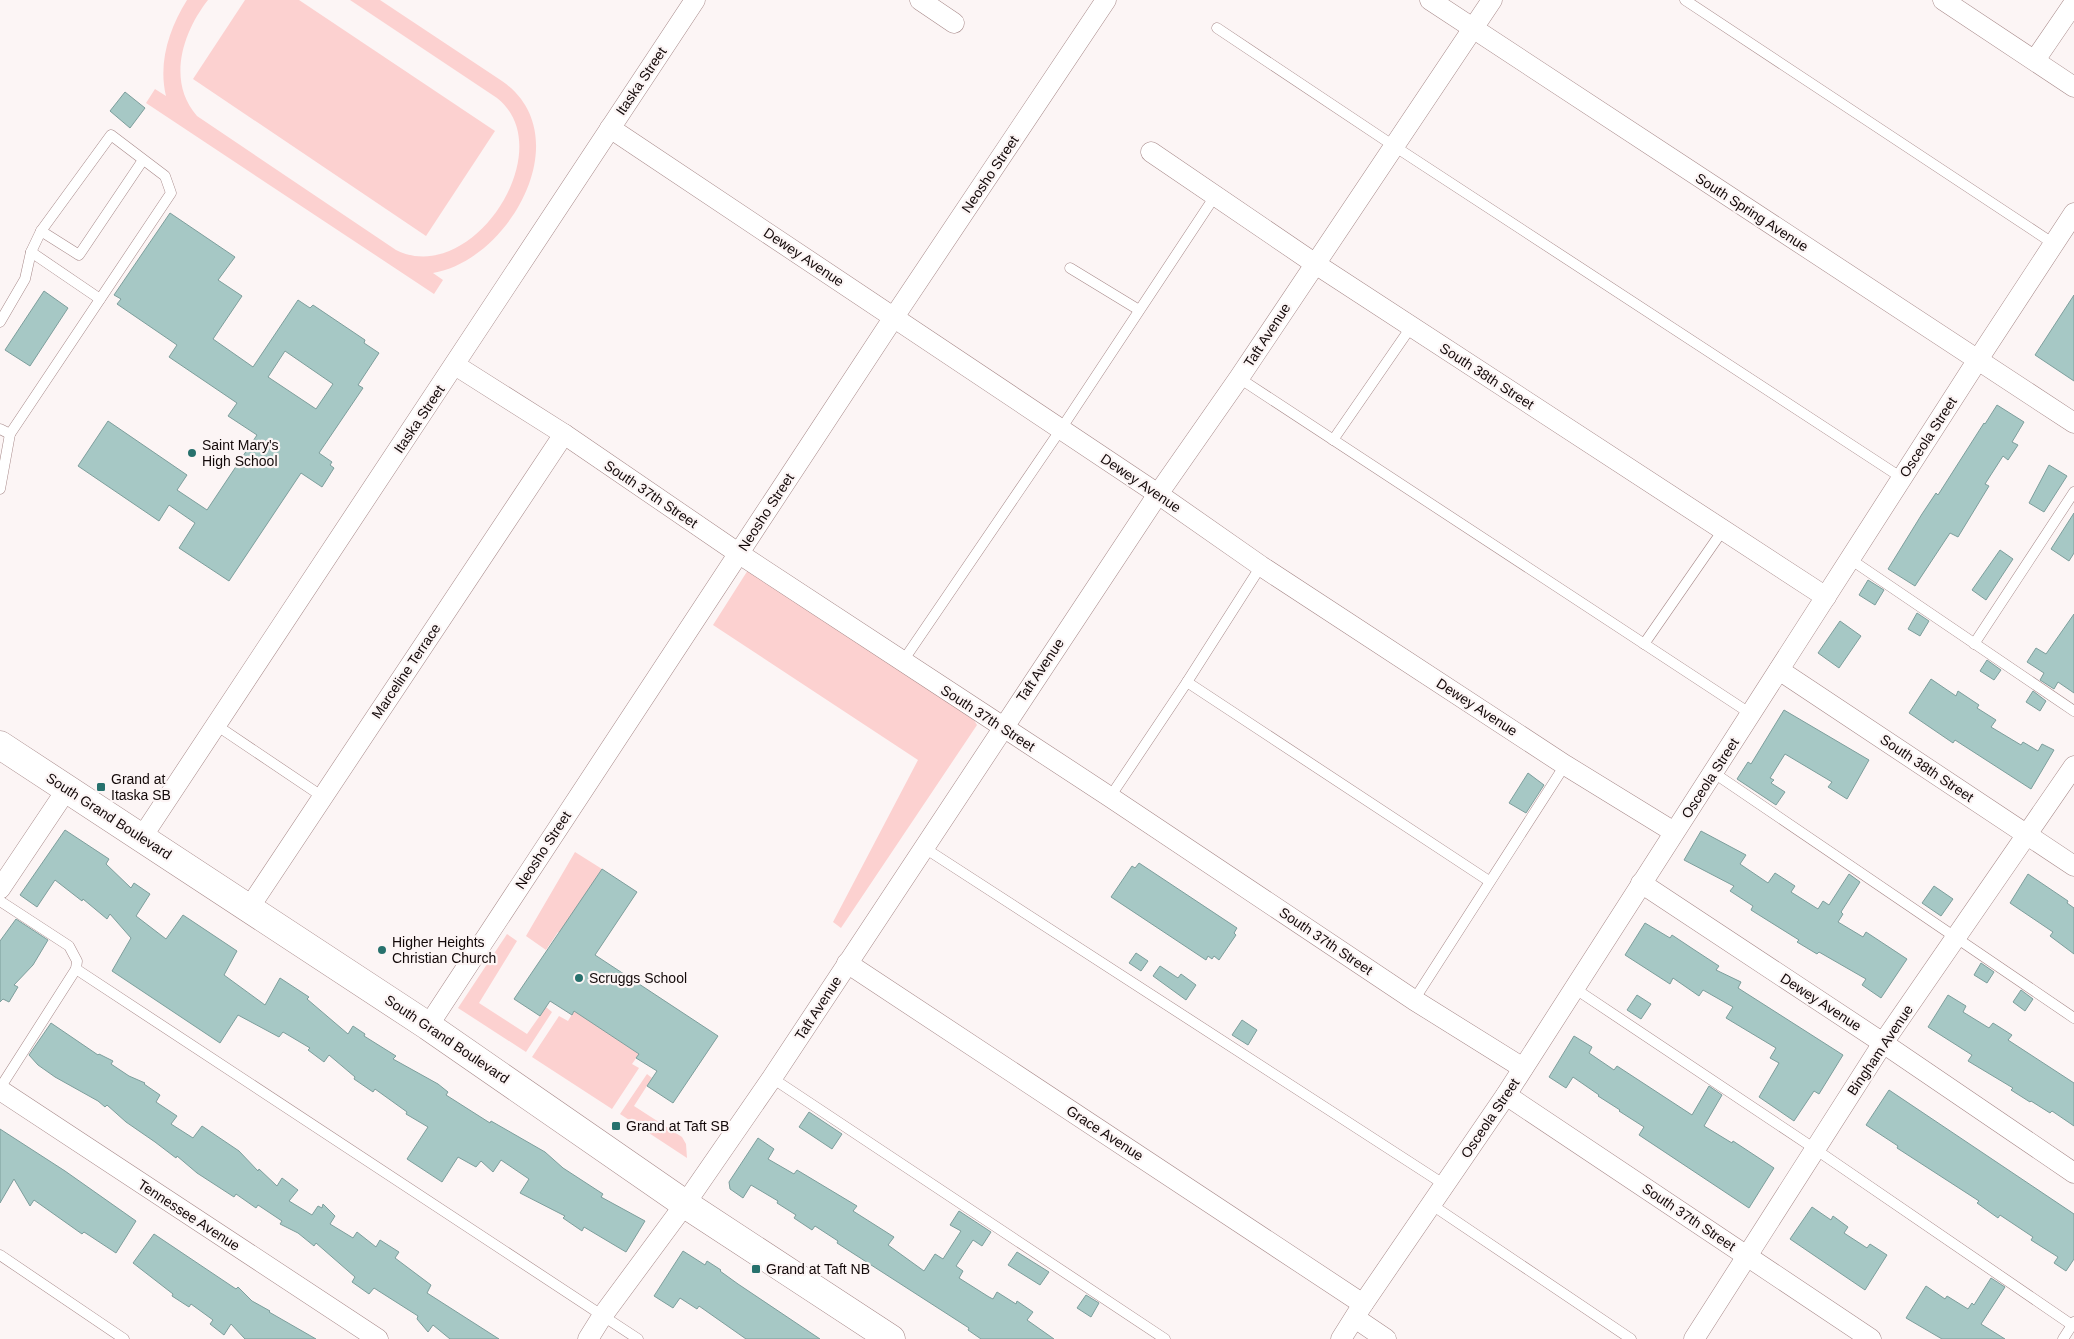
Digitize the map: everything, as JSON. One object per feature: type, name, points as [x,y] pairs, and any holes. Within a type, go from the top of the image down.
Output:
[{"type":"main road","name":"South Grand Boulevard","points":[[0,745],[428,1026],[685,1204],[891,1339]]},
{"type":"street","name":"Itaska Street","points":[[142,837],[695,0]]},
{"type":"street","points":[[920,0],[954,23]]},
{"type":"street","name":"Neosho Street","points":[[428,1026],[738,553],[1106,0]]},
{"type":"street","name":"South Spring Avenue","points":[[1430,0],[2074,423]]},
{"type":"street","name":"Taft Avenue","points":[[588,1339],[602,1315],[685,1204],[772,1078],[1002,727],[1492,0]]},
{"type":"street","points":[[1943,0],[2074,87]]},
{"type":"street","points":[[2035,60],[2074,3]]},
{"type":"street","name":"Dewey Avenue","points":[[610,128],[1158,494],[1261,566],[1565,765],[1674,832]]},
{"type":"street","name":"South 38th Street","points":[[1151,152],[1314,263],[1826,597]]},
{"type":"street","name":"Osceola Street","points":[[1341,1339],[1506,1095],[2074,213]]},
{"type":"street","name":"South 37th Street","points":[[455,365],[564,434],[738,553],[1110,797],[1414,1000],[1523,1068]]},
{"type":"street","name":"Marceline Terrace","points":[[249,908],[564,434]]},
{"type":"street","name":"South 38th Street","points":[[1779,670],[2074,866]]},
{"type":"street","name":"Bingham Avenue","points":[[1694,1339],[1884,1043],[2074,766]]},
{"type":"street","points":[[0,890],[66,789]]},
{"type":"street","name":"Dewey Avenue","points":[[1641,883],[1884,1043],[2074,1173]]},
{"type":"street","name":"Grace Avenue","points":[[847,963],[1359,1311],[1386,1339]]},
{"type":"street","name":"Tennessee Avenue","points":[[0,1089],[378,1339]]},
{"type":"street","name":"South 37th Street","points":[[1506,1095],[1871,1339]]},
{"type":"lane","points":[[1685,0],[2054,244]]},
{"type":"lane","points":[[1217,28],[1902,478]]},
{"type":"lane","points":[[0,322],[25,279],[31,252],[41,231],[111,135],[165,176],[171,193],[10,434],[0,488]]},
{"type":"lane","points":[[41,231],[79,255],[144,160]]},
{"type":"lane","points":[[903,661],[1061,429],[1215,196]]},
{"type":"lane","points":[[31,252],[100,299]]},
{"type":"lane","points":[[1070,268],[1139,310]]},
{"type":"lane","points":[[1333,440],[1411,326]]},
{"type":"lane","points":[[1239,378],[1751,714]]},
{"type":"lane","points":[[0,429],[10,434]]},
{"type":"lane","points":[[1974,644],[2074,492]]},
{"type":"lane","points":[[1644,644],[1723,530]]},
{"type":"lane","points":[[1850,559],[2074,712]]},
{"type":"lane","points":[[1110,797],[1187,682],[1261,566]]},
{"type":"lane","points":[[1187,682],[1489,881]]},
{"type":"lane","points":[[216,726],[323,797]]},
{"type":"lane","points":[[1414,1000],[1565,765]]},
{"type":"lane","points":[[1714,773],[2074,1018]]},
{"type":"lane","points":[[923,847],[1445,1184]]},
{"type":"lane","points":[[0,901],[69,946],[77,961],[76,969],[0,1089]]},
{"type":"lane","points":[[76,969],[638,1339]]},
{"type":"lane","points":[[1574,988],[2073,1323],[2063,1339]]},
{"type":"lane","points":[[772,1078],[1165,1339]]},
{"type":"lane","points":[[1432,1205],[1630,1339]]},
{"type":"lane","points":[[0,1256],[124,1339]]},
{"type":"shaded area","points":[[187,0],[208,0],[191,27],[185,42],[180,73],[182,88],[188,103],[197,116],[396,250],[425,256],[453,249],[478,232],[499,207],[514,179],[519,149],[514,121],[497,98],[350,0],[380,0],[502,81],[525,104],[535,132],[535,162],[526,192],[509,221],[487,245],[461,263],[433,273],[443,280],[434,294],[146,103],[155,89],[166,96],[163,71],[164,59],[170,34]]},
{"type":"shaded area","points":[[245,0],[299,0],[495,131],[426,236],[193,79]]},
{"type":"shaded area","points":[[748,570],[972,717],[977,725],[841,928],[833,922],[918,760],[713,625]]},
{"type":"shaded area","points":[[575,852],[602,869],[564,935],[558,932],[546,950],[526,936]]},
{"type":"shaded area","points":[[507,934],[517,941],[479,1003],[527,1034],[546,1007],[552,1012],[526,1052],[458,1008]]},
{"type":"shaded area","points":[[574,1011],[639,1054],[632,1064],[639,1068],[612,1109],[532,1057],[559,1016],[568,1021]]},
{"type":"shaded area","points":[[647,1074],[652,1078],[634,1106],[682,1137],[686,1144],[687,1158],[620,1114]]},
{"type":"building","points":[[125,92],[145,108],[130,128],[110,111]]},
{"type":"building","name":"Saint Mary's High School","points":[[170,213],[235,257],[218,280],[242,296],[213,339],[253,367],[298,300],[310,308],[313,305],[365,340],[364,343],[379,353],[358,385],[363,388],[319,453],[332,462],[330,465],[334,468],[322,487],[301,473],[229,581],[179,548],[195,523],[169,505],[159,521],[78,466],[108,421],[187,475],[177,490],[207,510],[257,435],[228,416],[237,403],[169,357],[177,345],[117,304],[121,299],[114,295]],"holes":[[[285,351],[333,384],[316,409],[268,377]]]},
{"type":"building","points":[[44,291],[68,308],[30,366],[5,350]]},
{"type":"building","points":[[2074,295],[2074,381],[2035,355]]},
{"type":"building","points":[[1997,405],[2024,422],[2012,442],[2018,445],[2008,460],[2003,456],[1985,484],[1989,486],[1958,537],[1950,533],[1915,586],[1888,569],[1922,514],[1936,493],[1938,495]]},
{"type":"building","points":[[2049,465],[2067,476],[2044,512],[2029,503]]},
{"type":"building","points":[[2074,513],[2074,553],[2069,561],[2051,549]]},
{"type":"building","points":[[2000,550],[2013,559],[1986,600],[1972,590]]},
{"type":"building","points":[[1868,580],[1884,590],[1875,605],[1859,595]]},
{"type":"building","points":[[1917,613],[1929,621],[1920,636],[1908,629]]},
{"type":"building","points":[[2074,614],[2074,693],[2058,682],[2054,689],[2040,680],[2044,673],[2027,662],[2036,648],[2046,654]]},
{"type":"building","points":[[1840,621],[1861,636],[1839,668],[1818,653]]},
{"type":"building","points":[[1987,660],[2001,670],[1994,680],[1980,671]]},
{"type":"building","points":[[1931,679],[1956,696],[1958,691],[1979,705],[1977,708],[1996,720],[1991,727],[2021,745],[2023,742],[2038,751],[2042,744],[2054,750],[2031,789],[1955,740],[1953,743],[1909,713]]},
{"type":"building","points":[[2033,691],[2046,701],[2040,711],[2026,702]]},
{"type":"building","points":[[1784,710],[1869,760],[1847,799],[1828,787],[1832,782],[1785,754],[1770,778],[1774,780],[1771,783],[1785,792],[1776,805],[1737,779],[1748,762],[1751,764]]},
{"type":"building","points":[[1528,773],[1544,785],[1526,813],[1509,803]]},
{"type":"building","points":[[65,830],[109,859],[106,864],[131,888],[134,883],[150,894],[136,916],[166,939],[183,915],[237,951],[224,975],[265,1005],[280,978],[309,997],[307,999],[348,1034],[353,1026],[365,1034],[364,1036],[396,1056],[393,1059],[438,1084],[448,1092],[446,1095],[490,1123],[491,1121],[545,1152],[563,1168],[603,1194],[601,1197],[645,1221],[626,1252],[584,1227],[582,1231],[563,1218],[565,1216],[520,1193],[529,1179],[501,1160],[493,1172],[481,1161],[476,1167],[458,1157],[442,1182],[407,1159],[428,1127],[406,1114],[407,1112],[375,1089],[373,1092],[354,1079],[355,1077],[329,1055],[324,1062],[308,1050],[310,1048],[283,1032],[279,1037],[238,1015],[220,1043],[112,971],[131,938],[110,914],[107,919],[83,899],[82,901],[55,880],[37,907],[20,895]]},
{"type":"building","points":[[1701,831],[1746,855],[1740,864],[1768,883],[1775,873],[1795,886],[1791,892],[1818,909],[1823,901],[1829,905],[1849,874],[1860,882],[1841,912],[1843,914],[1838,922],[1863,937],[1866,932],[1907,959],[1881,998],[1862,985],[1866,979],[1819,952],[1817,954],[1797,942],[1799,940],[1751,910],[1753,906],[1730,891],[1734,886],[1684,860]]},
{"type":"building","points":[[1139,863],[1237,928],[1234,933],[1236,935],[1219,960],[1214,956],[1212,959],[1208,956],[1206,960],[1111,897],[1132,866],[1135,868]]},
{"type":"building","name":"Scruggs School","points":[[602,869],[637,892],[595,955],[718,1036],[673,1103],[647,1086],[657,1071],[636,1058],[639,1054],[574,1011],[572,1015],[550,1001],[540,1016],[514,999]]},
{"type":"building","points":[[2028,874],[2068,901],[2067,903],[2074,908],[2074,954],[2050,936],[2053,932],[2010,903]]},
{"type":"building","points":[[1934,886],[1953,899],[1941,916],[1922,903]]},
{"type":"building","points":[[16,919],[48,940],[33,965],[14,985],[18,987],[9,1002],[3,999],[0,1002],[0,941]]},
{"type":"building","points":[[1645,923],[1670,938],[1672,935],[1719,966],[1716,970],[1741,982],[1738,988],[1843,1055],[1819,1094],[1814,1091],[1794,1121],[1759,1097],[1779,1063],[1770,1058],[1776,1048],[1726,1018],[1733,1007],[1703,990],[1699,996],[1673,978],[1670,984],[1625,955]]},
{"type":"building","points":[[1136,953],[1148,961],[1141,971],[1129,963]]},
{"type":"building","points":[[1981,963],[1994,972],[1987,983],[1974,975]]},
{"type":"building","points":[[1160,966],[1178,978],[1181,974],[1196,985],[1186,1000],[1153,976]]},
{"type":"building","points":[[2021,990],[2033,999],[2025,1011],[2013,1002]]},
{"type":"building","points":[[1637,995],[1651,1004],[1641,1019],[1627,1010]]},
{"type":"building","points":[[1948,995],[1966,1006],[1963,1012],[1989,1028],[1993,1023],[2012,1035],[2008,1040],[2074,1083],[2074,1126],[2052,1111],[2050,1113],[2030,1102],[2011,1090],[2013,1088],[1968,1061],[1972,1055],[1928,1027]]},
{"type":"building","points":[[1242,1020],[1257,1030],[1248,1045],[1232,1035]]},
{"type":"building","points":[[51,1023],[98,1055],[113,1061],[111,1064],[129,1076],[145,1083],[160,1095],[156,1102],[177,1116],[171,1124],[193,1138],[202,1126],[239,1151],[258,1171],[259,1169],[277,1186],[282,1178],[298,1190],[289,1201],[312,1215],[318,1206],[322,1208],[323,1204],[335,1216],[330,1224],[353,1238],[357,1232],[376,1247],[380,1240],[399,1252],[395,1258],[431,1285],[427,1293],[499,1339],[450,1339],[433,1325],[428,1332],[417,1319],[418,1316],[374,1288],[369,1294],[352,1282],[355,1277],[316,1243],[314,1246],[298,1233],[280,1224],[282,1221],[258,1205],[256,1208],[236,1194],[234,1197],[126,1122],[107,1105],[105,1107],[98,1101],[55,1077],[38,1065],[29,1055]]},
{"type":"building","points":[[1574,1036],[1592,1047],[1589,1053],[1614,1070],[1617,1066],[1692,1115],[1709,1086],[1722,1095],[1704,1126],[1732,1143],[1733,1141],[1774,1168],[1749,1208],[1639,1135],[1644,1127],[1573,1077],[1566,1088],[1549,1077]]},
{"type":"building","points":[[1889,1090],[2074,1214],[2074,1259],[2066,1271],[2054,1263],[2058,1257],[2031,1240],[2033,1237],[2000,1215],[1998,1218],[1977,1203],[1979,1201],[1897,1148],[1898,1146],[1866,1125]]},
{"type":"building","points":[[809,1112],[842,1134],[832,1149],[799,1127]]},
{"type":"building","points":[[0,1129],[65,1171],[136,1221],[116,1253],[84,1232],[82,1234],[34,1200],[30,1206],[14,1179],[0,1203]]},
{"type":"building","points":[[758,1138],[774,1149],[768,1159],[794,1174],[797,1170],[857,1206],[853,1211],[894,1237],[888,1245],[924,1271],[935,1254],[943,1259],[961,1231],[950,1225],[959,1211],[991,1232],[982,1246],[973,1240],[956,1266],[963,1271],[959,1278],[993,1299],[997,1292],[1016,1304],[1017,1301],[1033,1312],[1027,1320],[1054,1339],[981,1339],[968,1330],[969,1328],[837,1243],[838,1241],[815,1226],[812,1230],[794,1218],[796,1215],[777,1203],[778,1201],[751,1185],[743,1198],[730,1189],[729,1182]]},
{"type":"building","points":[[1812,1207],[1831,1220],[1833,1216],[1848,1227],[1844,1233],[1867,1248],[1870,1244],[1887,1255],[1865,1290],[1790,1239]]},
{"type":"building","points":[[154,1234],[236,1289],[238,1287],[252,1301],[316,1339],[245,1339],[231,1324],[224,1335],[210,1324],[213,1320],[191,1304],[189,1307],[172,1296],[173,1294],[133,1263]]},
{"type":"building","points":[[683,1251],[705,1265],[707,1261],[820,1339],[746,1339],[699,1306],[697,1309],[680,1298],[673,1308],[654,1296]]},
{"type":"building","points":[[1017,1252],[1049,1272],[1040,1285],[1008,1265]]},
{"type":"building","points":[[1991,1278],[2005,1287],[1981,1324],[2005,1339],[1942,1339],[1906,1318],[1926,1286],[1945,1299],[1947,1296],[1968,1309],[1972,1303],[1974,1305]]},
{"type":"building","points":[[1086,1295],[1099,1303],[1091,1317],[1077,1308]]},
{"type":"place","name":"Saint Mary's High School","points":[[192,453]]},
{"type":"place","name":"Grand at Itaska SB","points":[[101,787]]},
{"type":"place","name":"Higher Heights Christian Church","points":[[382,950]]},
{"type":"place","name":"Scruggs School","points":[[579,978]]},
{"type":"place","name":"Grand at Taft SB","points":[[616,1126]]},
{"type":"place","name":"Grand at Taft NB","points":[[756,1269]]}]
